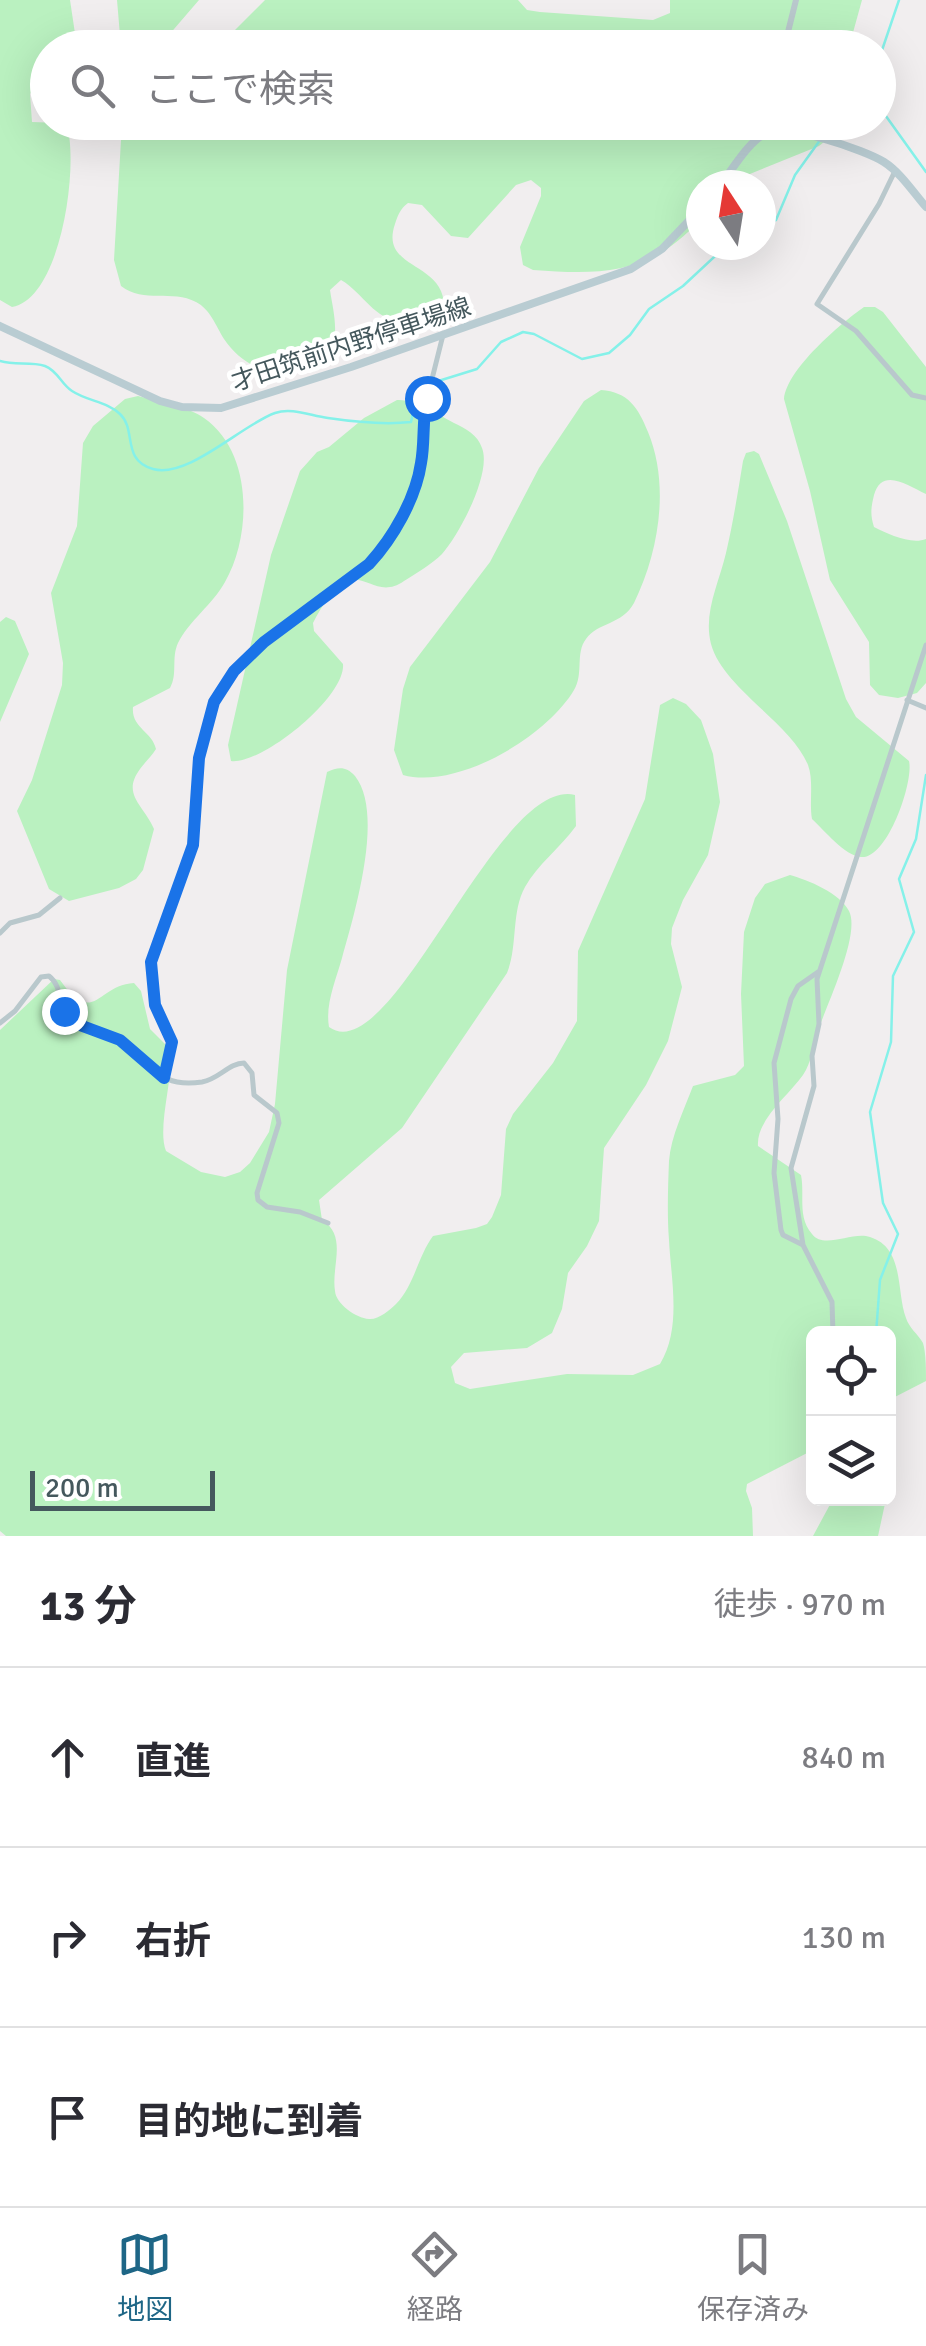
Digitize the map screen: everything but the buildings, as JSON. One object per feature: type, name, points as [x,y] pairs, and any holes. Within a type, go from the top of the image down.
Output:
[{"type":"main road","points":[[733,170],[758,140]]},
{"type":"main road","points":[[824,140],[868,154],[895,170],[926,207]]},
{"type":"main road","name":"才田筑前内野停車場線","points":[[0,326],[160,401],[202,409],[222,408],[631,268],[662,250],[686,224]]},
{"type":"street","points":[[788,30],[796,0]]},
{"type":"street","points":[[895,170],[879,204],[817,304],[852,328],[905,389],[926,398]]},
{"type":"street","points":[[164,1078],[172,1042],[155,1005],[151,962],[193,845],[199,758],[214,702],[234,671],[264,642],[369,564],[382,550],[420,469],[424,410],[444,335]]},
{"type":"street","points":[[832,1326],[832,1302],[803,1245],[792,1168],[814,1086],[812,1056],[819,1024],[818,972],[926,646]]},
{"type":"street","points":[[908,700],[926,708]]},
{"type":"street","points":[[0,933],[10,923],[39,915],[60,898]]},
{"type":"street","points":[[803,1245],[783,1235],[781,1230],[774,1173],[778,1119],[773,1077],[791,999],[798,986],[818,972]]},
{"type":"street","points":[[0,1024],[42,977],[49,976],[57,984],[69,1018],[120,1040],[164,1078],[202,1082],[218,1078],[236,1063],[244,1063],[250,1068],[254,1095],[277,1113],[279,1123],[258,1200],[267,1207],[300,1212],[328,1224]]},
{"type":"green space","points":[[0,0],[70,0],[74,30],[30,30],[30,140],[69,140],[68,199],[62,228],[43,281],[29,299],[12,307],[0,300]]},
{"type":"green space","points":[[117,0],[199,0],[173,30],[120,30]]},
{"type":"green space","points":[[265,0],[518,0],[527,10],[540,12],[653,20],[670,13],[670,0],[862,0],[854,30],[235,30]]},
{"type":"green space","points":[[121,140],[826,140],[760,170],[686,170],[686,233],[644,261],[603,271],[558,272],[523,265],[520,247],[541,196],[541,188],[531,180],[516,185],[468,238],[451,236],[422,205],[408,203],[395,224],[396,250],[435,281],[442,292],[444,307],[415,319],[391,319],[341,280],[330,290],[335,332],[330,351],[301,371],[276,372],[252,365],[232,349],[209,313],[196,302],[139,294],[121,286],[114,260]]},
{"type":"green space","points":[[864,307],[883,312],[926,367],[926,494],[889,480],[878,487],[872,507],[874,527],[907,540],[926,539],[926,683],[917,693],[898,698],[879,695],[870,685],[869,642],[830,580],[784,399],[804,361]]},
{"type":"green space","points":[[601,390],[618,394],[636,408],[655,452],[659,474],[655,540],[634,603],[623,616],[586,639],[574,690],[544,725],[523,741],[474,767],[449,775],[403,775],[394,750],[410,667],[490,562],[539,468],[584,401]]},
{"type":"green space","points":[[138,396],[189,410],[220,433],[239,472],[243,495],[240,541],[225,582],[178,643],[170,688],[133,707],[135,720],[156,749],[140,769],[133,786],[136,800],[154,829],[143,870],[119,888],[69,901],[49,889],[17,811],[32,780],[62,685],[63,663],[51,593],[77,526],[83,443],[93,426],[125,399]]},
{"type":"green space","points":[[397,400],[426,408],[477,439],[484,459],[478,488],[465,519],[438,558],[404,581],[380,587],[351,580],[328,598],[313,623],[314,631],[343,664],[331,694],[281,741],[245,759],[231,761],[228,745],[271,555],[300,471],[317,452]]},
{"type":"green space","points":[[746,453],[759,454],[787,521],[846,699],[856,717],[909,761],[897,818],[871,855],[861,857],[848,852],[812,819],[808,765],[787,735],[729,676],[711,644],[710,609],[729,542],[743,461]]},
{"type":"green space","points":[[6,617],[15,621],[29,654],[0,722],[0,622]]},
{"type":"green space","points":[[673,698],[686,704],[701,720],[713,754],[720,802],[708,855],[672,928],[671,944],[682,987],[668,1041],[646,1085],[604,1148],[599,1221],[568,1273],[562,1309],[552,1333],[527,1348],[464,1353],[451,1367],[455,1383],[470,1389],[567,1374],[633,1375],[660,1364],[673,1319],[668,1210],[672,1142],[693,1086],[735,1075],[744,1066],[744,932],[755,898],[765,884],[790,875],[823,888],[845,904],[851,922],[850,936],[808,1065],[768,1117],[758,1146],[801,1175],[802,1206],[812,1234],[824,1240],[870,1237],[889,1251],[906,1318],[923,1343],[926,1381],[896,1396],[896,1326],[806,1326],[806,1454],[747,1484],[753,1536],[6,1536],[0,1531],[0,1030],[54,979],[89,1003],[122,985],[134,983],[141,991],[150,1029],[171,1050],[163,1130],[166,1151],[201,1172],[225,1177],[240,1172],[269,1132],[287,970],[327,772],[342,768],[355,776],[364,793],[367,814],[364,865],[330,1001],[329,1027],[354,1029],[383,1007],[513,830],[545,801],[575,795],[576,826],[536,871],[521,897],[507,973],[402,1128],[319,1200],[322,1220],[330,1227],[336,1243],[336,1296],[358,1316],[380,1316],[402,1297],[433,1236],[476,1228],[492,1217],[501,1195],[506,1129],[553,1063],[577,1021],[578,951],[645,799],[660,705]]},
{"type":"green space","points":[[829,1506],[884,1506],[878,1536],[813,1536]]},
{"type":"waterway","points":[[889,30],[899,0]]},
{"type":"waterway","points":[[896,130],[926,172]]},
{"type":"waterway","points":[[776,220],[795,175],[820,140]]},
{"type":"waterway","points":[[0,361],[45,366],[72,391],[115,410],[125,421],[137,459],[153,469],[167,470],[199,459],[281,411],[359,422],[411,422],[419,387],[477,369],[501,342],[523,332],[582,359],[609,353],[630,335],[649,309],[683,286],[711,260]]},
{"type":"waterway","points":[[877,1326],[880,1280],[898,1234],[883,1203],[870,1112],[891,1042],[893,976],[914,932],[899,879],[916,839],[926,775]]},
{"type":"route","points":[[64,1011],[77,1024],[120,1040],[164,1078],[172,1042],[155,1005],[151,962],[187,870],[193,845],[199,758],[214,702],[234,671],[264,642],[369,564],[382,550],[416,484],[427,398]]}]
